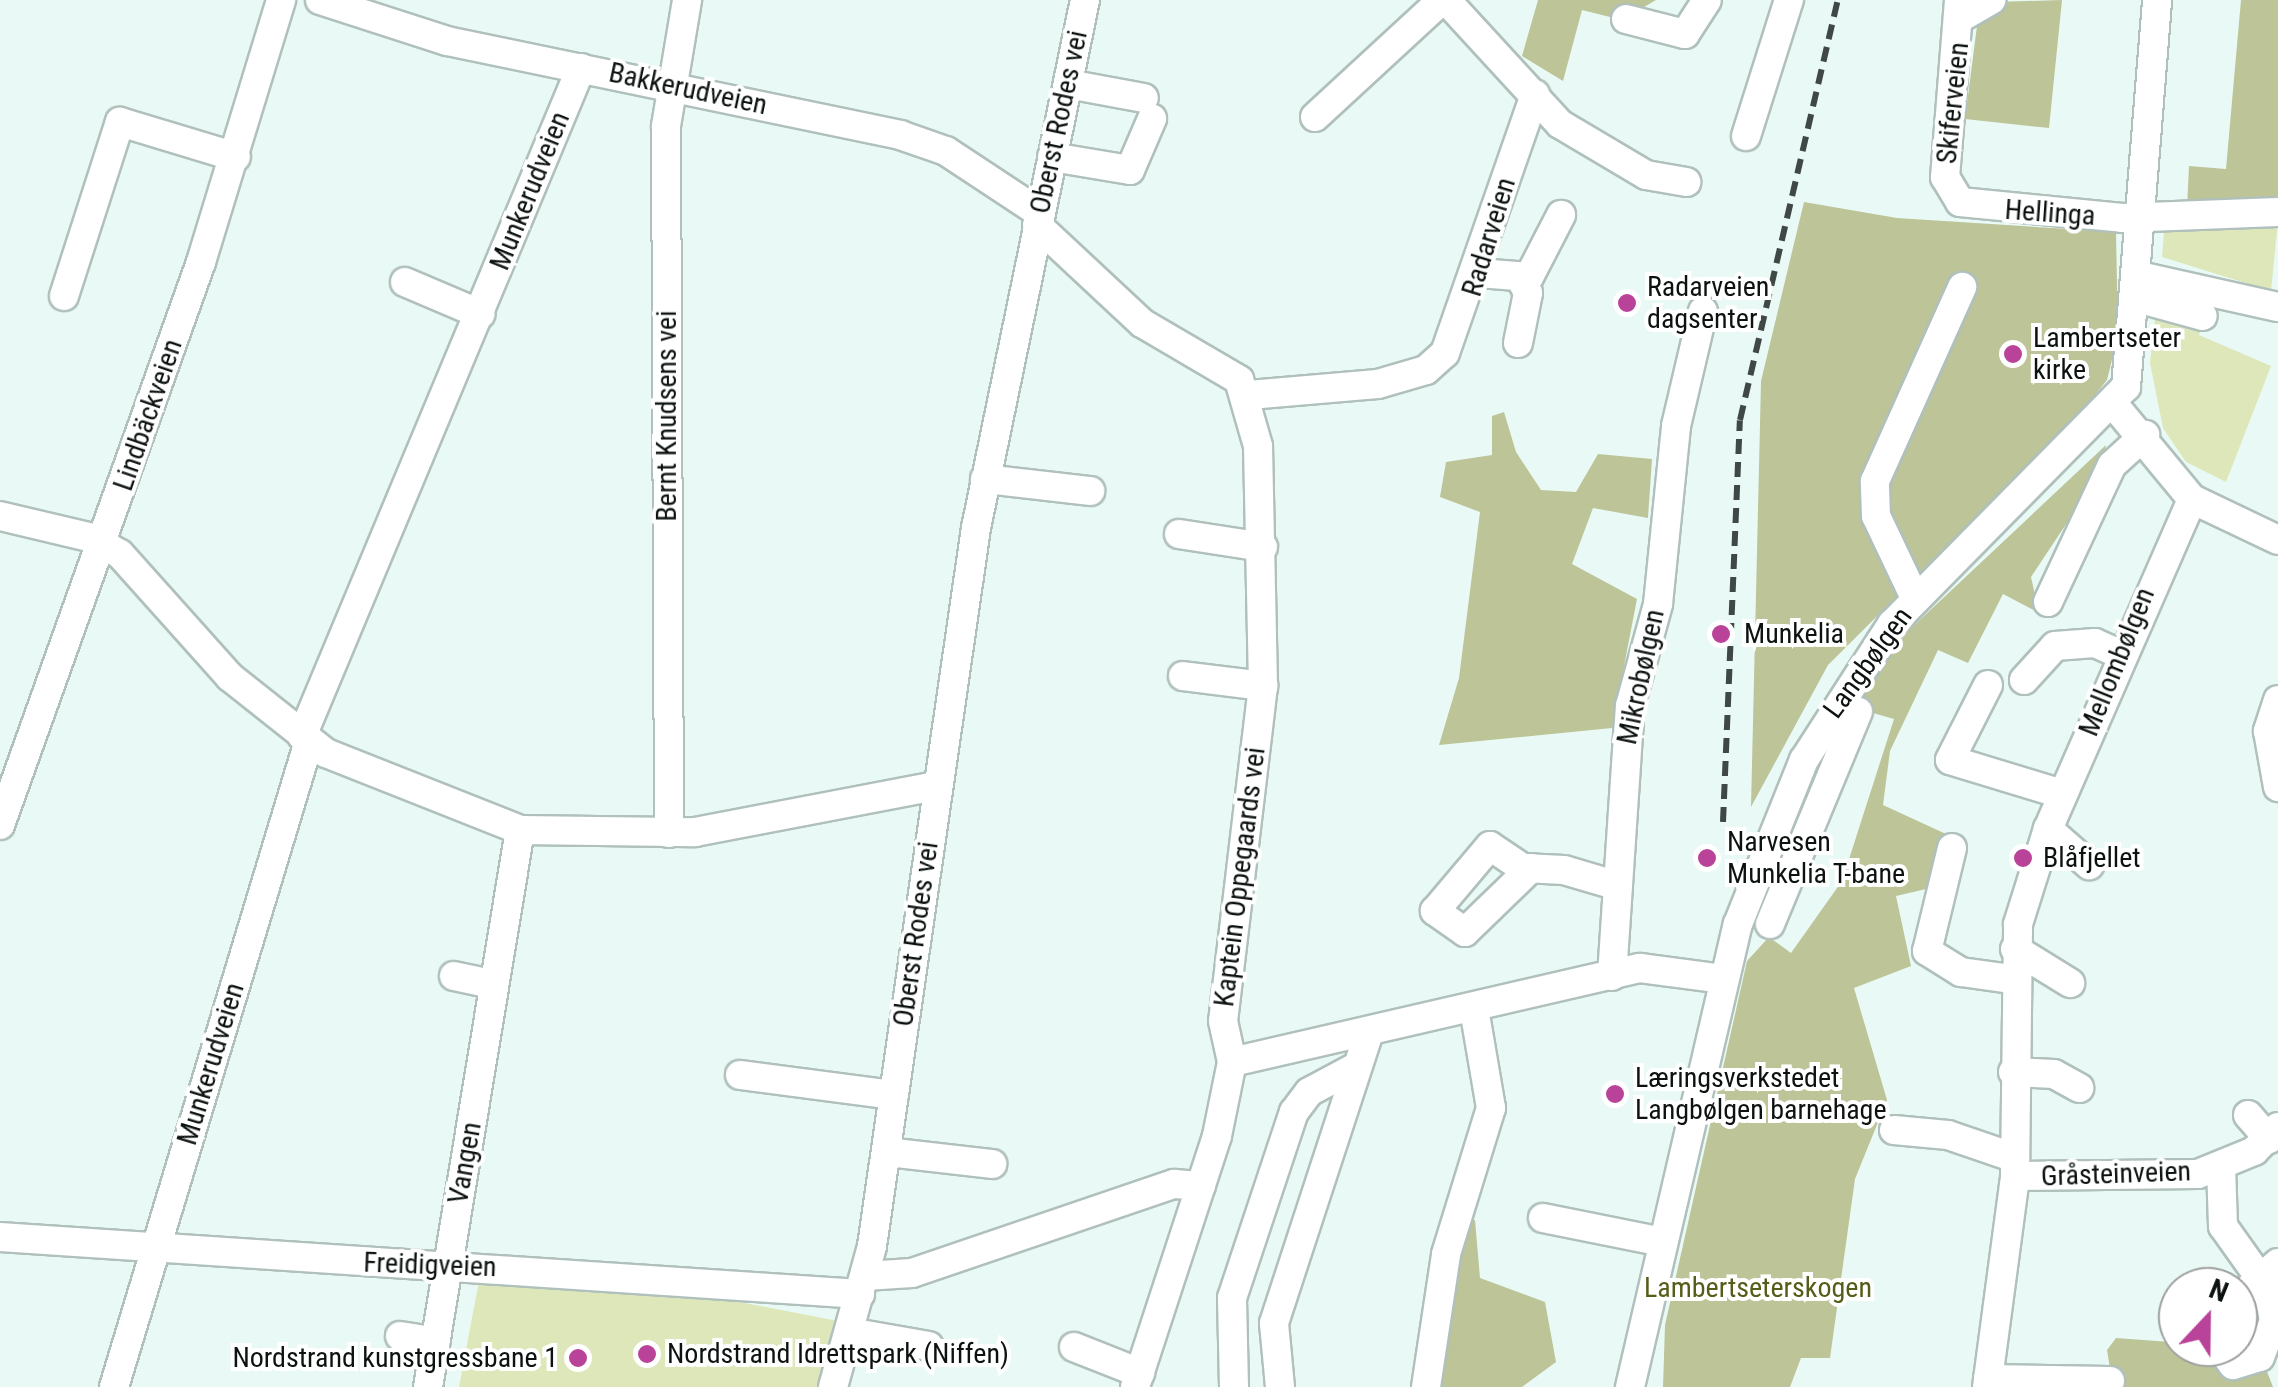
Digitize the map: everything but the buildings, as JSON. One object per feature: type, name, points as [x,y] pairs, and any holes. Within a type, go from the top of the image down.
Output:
[{"type":"street","name":"Lindbäckveien","points":[[0,825],[105,545],[236,157],[281,0]]},
{"type":"street","name":"Bakkerudveien","points":[[320,0],[447,41],[668,84],[924,142],[1039,220],[1142,323],[1249,395]]},
{"type":"street","name":"Bernt Knudsens vei","points":[[669,833],[668,84],[687,0]]},
{"type":"street","name":"Oberst Rodes vei","points":[[833,1387],[863,1285],[887,1152],[936,786],[986,479],[1085,0]]},
{"type":"street","points":[[1334,76],[1426,0]]},
{"type":"street","points":[[1315,117],[1444,0],[1560,124],[1618,162],[1686,182]]},
{"type":"street","points":[[1626,19],[1685,34],[1707,0]]},
{"type":"street","points":[[1746,136],[1789,0]]},
{"type":"street","points":[[1960,8],[1992,0]]},
{"type":"street","name":"Langbølgen","points":[[1630,1387],[1724,979],[1781,810],[1837,701],[1915,598],[2115,406],[2129,378],[2158,0]]},
{"type":"street","name":"Skiferveien","points":[[1960,8],[1946,178],[1960,202]]},
{"type":"street","name":"Munkerudveien","points":[[114,1387],[306,739],[581,68]]},
{"type":"street","points":[[1052,156],[1130,170],[1148,108],[1068,84]]},
{"type":"street","name":"Radarveien","points":[[1249,395],[1342,389],[1426,370],[1452,342],[1535,94]]},
{"type":"street","points":[[64,296],[120,122],[236,157]]},
{"type":"street","name":"Hellinga","points":[[1960,202],[2142,218],[2278,212]]},
{"type":"street","points":[[1522,281],[1539,267],[1562,214]]},
{"type":"street","points":[[1478,272],[1522,281]]},
{"type":"street","points":[[1518,343],[1528,293],[1522,281]]},
{"type":"street","points":[[406,282],[480,314]]},
{"type":"street","points":[[2138,287],[2278,307]]},
{"type":"street","points":[[2138,287],[2202,316]]},
{"type":"street","points":[[1915,598],[1876,516],[1876,482],[1962,288]]},
{"type":"street","name":"Mikrobølgen","points":[[1612,976],[1630,706],[1658,604],[1672,469],[1703,312]]},
{"type":"street","name":"Kaptein Oppegaards vei","points":[[1074,1346],[1137,1380],[1201,1186],[1232,1062],[1224,1022],[1263,686],[1264,547],[1249,395]]},
{"type":"street","points":[[2115,406],[2145,435],[2192,498],[2278,540]]},
{"type":"street","points":[[2048,602],[2112,465],[2145,435]]},
{"type":"street","points":[[986,479],[1090,492]]},
{"type":"street","name":"Mellombølgen","points":[[1987,1383],[2015,1167],[2014,949],[2048,829],[2120,654],[2192,498]]},
{"type":"street","points":[[0,516],[105,545],[230,677],[306,739],[399,789],[520,830],[669,833],[936,786]]},
{"type":"street","points":[[1179,534],[1264,547]]},
{"type":"street","points":[[2024,680],[2055,646],[2095,643],[2120,654]]},
{"type":"street","points":[[1183,676],[1263,686]]},
{"type":"street","points":[[1988,685],[1950,760],[2062,794]]},
{"type":"street","points":[[2278,700],[2268,730],[2278,787]]},
{"type":"street","points":[[1770,924],[1808,821],[1858,712]]},
{"type":"street","points":[[1781,810],[1808,821]]},
{"type":"street","points":[[2048,829],[2089,865]]},
{"type":"street","name":"Vangen","points":[[428,1387],[520,830]]},
{"type":"street","points":[[1952,848],[1927,951],[1960,972],[2012,979]]},
{"type":"street","points":[[1531,868],[1618,886]]},
{"type":"street","points":[[2014,949],[2070,982]]},
{"type":"street","points":[[1232,1062],[1368,1036],[1474,1008],[1668,966],[1724,979]]},
{"type":"street","points":[[454,976],[494,984]]},
{"type":"street","points":[[1426,1387],[1446,1254],[1492,1152],[1491,1108],[1474,1008]]},
{"type":"street","points":[[1280,1387],[1274,1323],[1368,1036]]},
{"type":"street","points":[[1234,1387],[1232,1298],[1294,1112],[1309,1092],[1358,1066]]},
{"type":"street","points":[[2013,1072],[2054,1074],[2079,1088]]},
{"type":"street","points":[[740,1074],[894,1094]]},
{"type":"street","name":"Gråsteinveien","points":[[1894,1130],[1948,1134],[2015,1167],[2174,1178],[2221,1167],[2273,1133],[2248,1115]]},
{"type":"street","points":[[887,1152],[992,1164]]},
{"type":"street","points":[[2221,1167],[2223,1226],[2268,1270],[2273,1302],[2268,1348],[2258,1353]]},
{"type":"street","name":"Freidigveien","points":[[0,1237],[153,1251],[863,1285],[912,1273],[1174,1184],[1201,1186]]},
{"type":"street","points":[[1542,1218],[1663,1242]]},
{"type":"street","points":[[848,1332],[929,1346]]},
{"type":"street","points":[[400,1336],[436,1342]]},
{"type":"street","points":[[1987,1383],[2110,1381]]},
{"type":"green space","points":[[1538,0],[1656,0],[1622,20],[1582,10],[1563,81],[1522,56]]},
{"type":"green space","points":[[2062,0],[2049,128],[1965,119],[1977,26],[1996,2]]},
{"type":"green space","points":[[2241,0],[2278,0],[2278,197],[2187,208],[2189,166],[2226,169]]},
{"type":"green space","points":[[1804,202],[1897,218],[2116,232],[2118,336],[2107,380],[2078,416],[1828,665],[1751,807],[1761,381]]},
{"type":"green space","points":[[2278,221],[2271,291],[2162,257],[2164,231]]},
{"type":"green space","points":[[2156,309],[2204,321],[2199,335],[2271,366],[2226,482],[2186,462],[2163,428],[2150,363]]},
{"type":"green space","points":[[1504,412],[1516,452],[1541,490],[1576,492],[1598,454],[1652,459],[1648,518],[1593,508],[1572,564],[1637,599],[1612,728],[1439,745],[1459,678],[1480,512],[1440,497],[1446,462],[1492,455],[1492,416]]},
{"type":"green space","name":"Lambertseterskogen","points":[[2106,445],[2100,473],[2031,577],[2039,613],[2003,594],[1968,663],[1938,650],[1890,751],[1883,805],[1946,834],[1926,889],[1896,896],[1911,966],[1854,988],[1887,1100],[1855,1179],[1830,1358],[1801,1358],[1790,1387],[1663,1387],[1665,1325],[1747,961],[1769,937],[1791,953],[1842,881],[1894,719],[1852,707],[1908,631]]},
{"type":"green space","points":[[1463,1219],[1475,1220],[1480,1278],[1545,1302],[1556,1362],[1522,1387],[1438,1387]]},
{"type":"green space","name":"Nordstrand Idrettspark (Niffen)","points":[[479,1281],[672,1289],[838,1321],[818,1387],[459,1387]]},
{"type":"green space","points":[[2116,1338],[2158,1341],[2158,1367],[2258,1367],[2258,1349],[2273,1387],[2113,1387],[2107,1350]]},
{"type":"railway","points":[[1723,822],[1740,420],[1838,0]]},
{"type":"place","name":"Radarveien dagsenter","points":[[1627,303]]},
{"type":"place","name":"Lambertseter kirke","points":[[2013,354]]},
{"type":"place","name":"Munkelia","points":[[1721,634]]},
{"type":"place","name":"Narvesen Munkelia T-bane","points":[[1707,858]]},
{"type":"place","name":"Blåfjellet","points":[[2023,858]]},
{"type":"place","name":"Læringsverkstedet Langbølgen barnehage","points":[[1615,1094]]},
{"type":"place","name":"Nordstrand Idrettspark (Niffen)","points":[[647,1354]]},
{"type":"place","name":"Nordstrand kunstgressbane 1","points":[[578,1358]]}]
